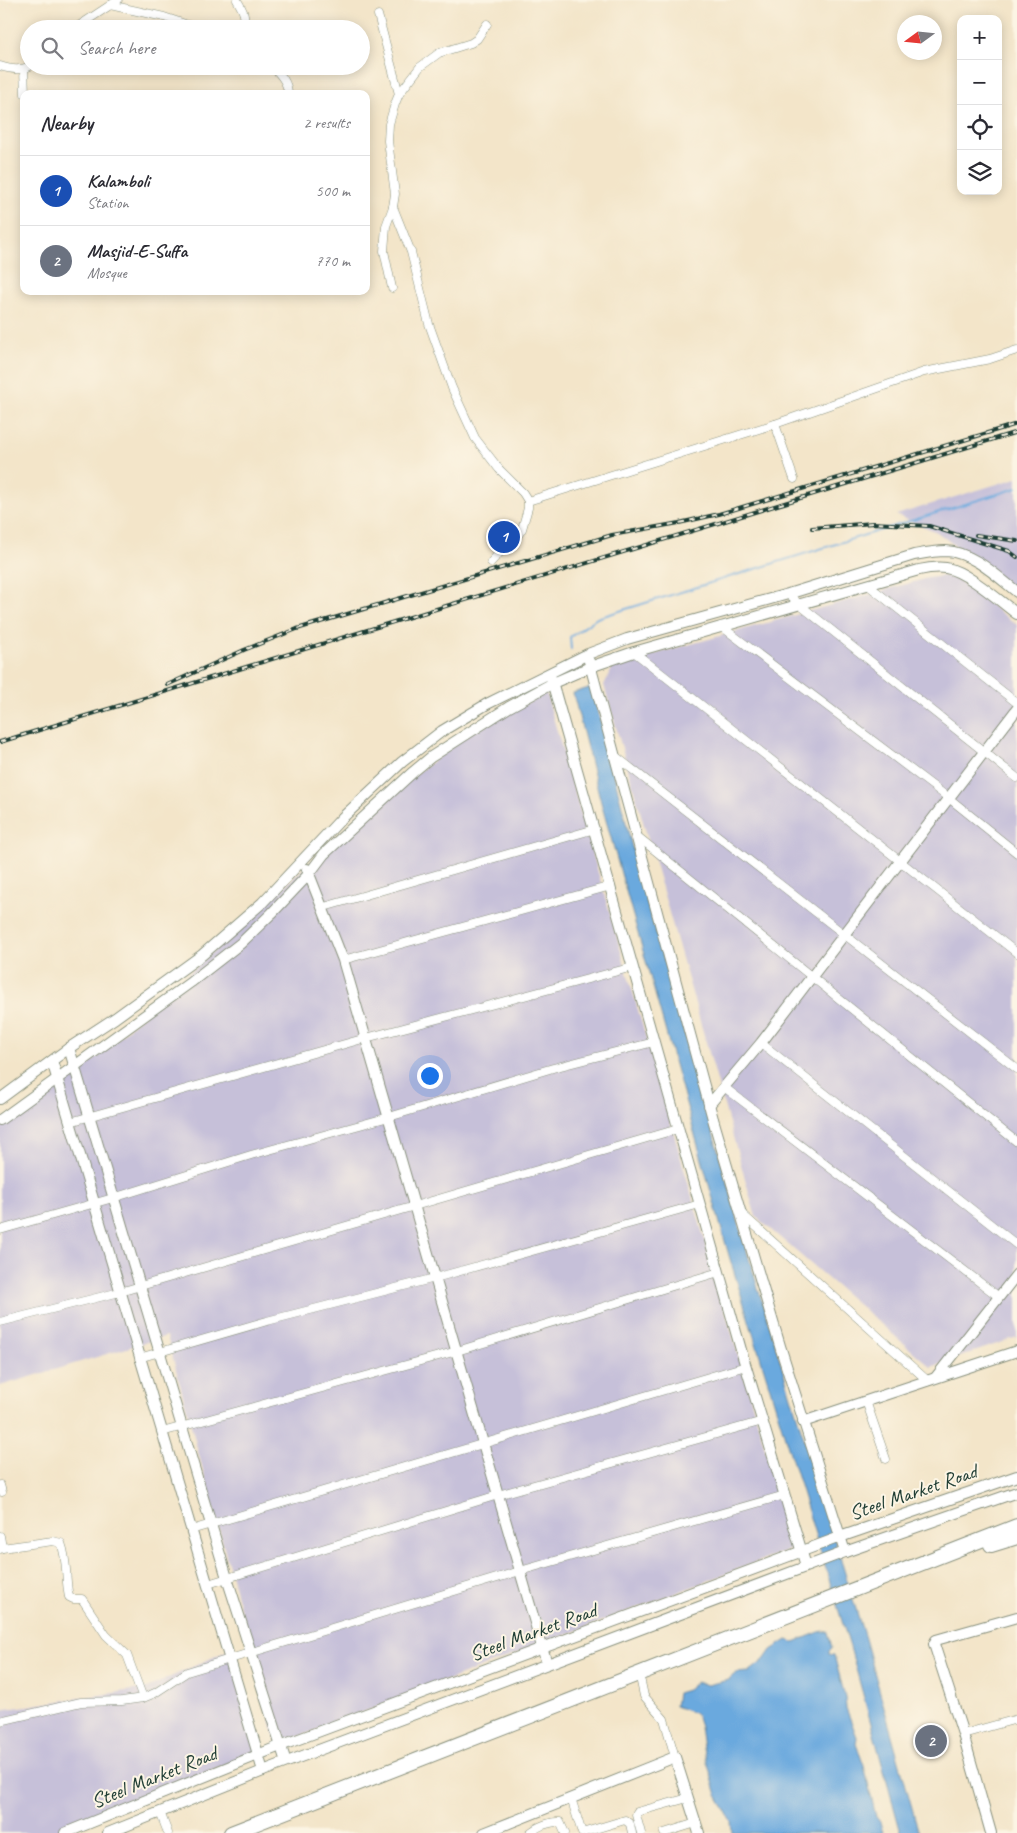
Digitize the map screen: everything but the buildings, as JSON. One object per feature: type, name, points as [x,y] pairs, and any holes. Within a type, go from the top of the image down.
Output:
[{"type":"highway","points":[[231,1833],[816,1609],[1017,1526]]},
{"type":"highway","points":[[867,1589],[1017,1537]]},
{"type":"highway","points":[[255,1833],[641,1682],[816,1609]]},
{"type":"street","points":[[88,20],[118,0]]},
{"type":"street","points":[[237,0],[244,12],[246,20]]},
{"type":"street","points":[[110,5],[173,20]]},
{"type":"street","points":[[378,15],[399,94]]},
{"type":"street","points":[[392,288],[384,251],[386,226],[395,194],[388,141],[389,124],[399,94],[420,67],[439,53],[471,44],[477,39],[487,24]]},
{"type":"street","points":[[0,66],[20,68]]},
{"type":"street","points":[[25,90],[26,75]]},
{"type":"street","points":[[281,75],[288,90]]},
{"type":"street","points":[[393,206],[411,252],[429,324],[452,388],[475,438],[499,469],[523,493],[528,501],[522,529],[515,540],[506,546],[491,562]]},
{"type":"street","points":[[528,501],[775,424],[924,372],[990,359],[1017,350]]},
{"type":"street","points":[[775,424],[794,479]]},
{"type":"street","points":[[0,1099],[69,1048],[202,956],[262,903],[342,818],[402,762],[442,731],[487,704],[551,671],[627,639],[788,594],[914,554],[947,551],[972,560],[1017,592]]},
{"type":"street","points":[[0,1120],[191,982],[241,943],[272,914],[309,874],[324,854],[413,772],[454,742],[509,707],[555,682],[586,668],[634,652],[919,570],[947,568],[963,575],[1017,614]]},
{"type":"street","points":[[868,585],[1017,703]]},
{"type":"street","points":[[788,594],[1017,778]]},
{"type":"street","points":[[721,626],[950,799],[1017,853]]},
{"type":"street","points":[[634,652],[1017,953]]},
{"type":"street","points":[[583,656],[614,755],[709,1105],[803,1422],[845,1552]]},
{"type":"street","points":[[551,671],[678,1129],[806,1566]]},
{"type":"street","points":[[709,1105],[761,1043],[950,799],[1017,709]]},
{"type":"street","points":[[614,755],[1017,1069]]},
{"type":"street","points":[[324,908],[594,829]]},
{"type":"street","points":[[636,836],[1017,1142]]},
{"type":"street","points":[[303,859],[344,960],[547,1664]]},
{"type":"street","points":[[344,960],[611,886]]},
{"type":"street","points":[[70,1122],[366,1038],[633,967]]},
{"type":"street","points":[[0,1230],[553,1068],[654,1042]]},
{"type":"street","points":[[761,1043],[1017,1245]]},
{"type":"street","points":[[69,1048],[138,1287],[210,1524],[286,1762]]},
{"type":"street","points":[[52,1061],[263,1771]]},
{"type":"street","points":[[724,1087],[999,1297]]},
{"type":"street","points":[[0,1322],[138,1287],[678,1129]]},
{"type":"street","points":[[140,1358],[267,1321],[435,1278],[700,1204]]},
{"type":"street","points":[[742,1214],[932,1379]]},
{"type":"street","points":[[162,1432],[457,1352],[719,1272]]},
{"type":"street","points":[[932,1379],[1017,1274]]},
{"type":"street","points":[[803,1422],[1017,1351]]},
{"type":"street","points":[[191,1530],[746,1366]]},
{"type":"street","points":[[866,1401],[886,1459]]},
{"type":"street","points":[[208,1584],[498,1495],[763,1421]]},
{"type":"street","name":"Steel Market Road","points":[[65,1833],[280,1746],[840,1537],[1017,1476]]},
{"type":"street","name":"Steel Market Road","points":[[108,1833],[286,1762],[806,1566],[1017,1492]]},
{"type":"street","points":[[0,1721],[81,1702],[122,1701],[143,1698],[155,1693],[187,1672],[520,1571],[785,1495]]},
{"type":"street","points":[[0,1536],[1,1548],[53,1541],[61,1542],[67,1571],[66,1582],[69,1597],[82,1599],[106,1635],[127,1655],[143,1698]]},
{"type":"street","points":[[992,1833],[934,1645],[936,1640],[1017,1617]]},
{"type":"street","points":[[641,1682],[644,1696],[664,1720],[696,1830],[664,1833]]},
{"type":"street","points":[[963,1734],[1017,1719]]},
{"type":"street","points":[[484,1833],[675,1757]]},
{"type":"street","points":[[572,1798],[582,1833],[625,1820],[630,1824],[632,1833]]},
{"type":"street","points":[[641,1833],[636,1815],[637,1812],[688,1798]]},
{"type":"street","points":[[160,1812],[168,1833]]},
{"type":"street","points":[[523,1817],[529,1832],[560,1822],[565,1833]]},
{"type":"shaded area","points":[[1017,478],[1017,593],[937,532],[896,515]]},
{"type":"shaded area","points":[[944,576],[957,579],[1017,625],[1017,1337],[931,1367],[756,1217],[604,685],[616,665],[928,578]]},
{"type":"shaded area","points":[[546,693],[794,1548],[277,1745],[167,1336],[0,1386],[0,1126],[83,1070],[366,812],[470,733]]},
{"type":"shaded area","points":[[231,1649],[259,1752],[54,1833],[0,1833],[0,1710],[147,1688]]},
{"type":"water","points":[[592,687],[637,867],[747,1252],[866,1642],[919,1833],[901,1833],[850,1647],[730,1259],[602,806],[573,693]]},
{"type":"water","points":[[822,1631],[828,1632],[832,1648],[829,1654],[834,1655],[846,1708],[857,1737],[856,1744],[864,1766],[876,1817],[880,1822],[883,1833],[732,1833],[731,1821],[717,1795],[703,1748],[696,1714],[675,1706],[677,1693],[687,1690],[696,1682],[707,1685],[728,1680],[736,1673],[749,1672],[764,1660],[771,1650],[787,1640],[794,1642]]},
{"type":"waterway","points":[[571,649],[570,637],[597,618],[1017,488]]},
{"type":"railway","points":[[167,685],[244,650],[297,629],[612,535],[719,514],[1017,424]]},
{"type":"railway","points":[[0,742],[1017,432]]},
{"type":"railway","points":[[812,528],[873,523],[929,526],[1009,551],[1017,557]]},
{"type":"railway","points":[[976,535],[1017,541]]},
{"type":"place","name":"Kalamboli","points":[[504,537]]},
{"type":"place","name":"Masjid-E-Suffa","points":[[931,1741]]}]
